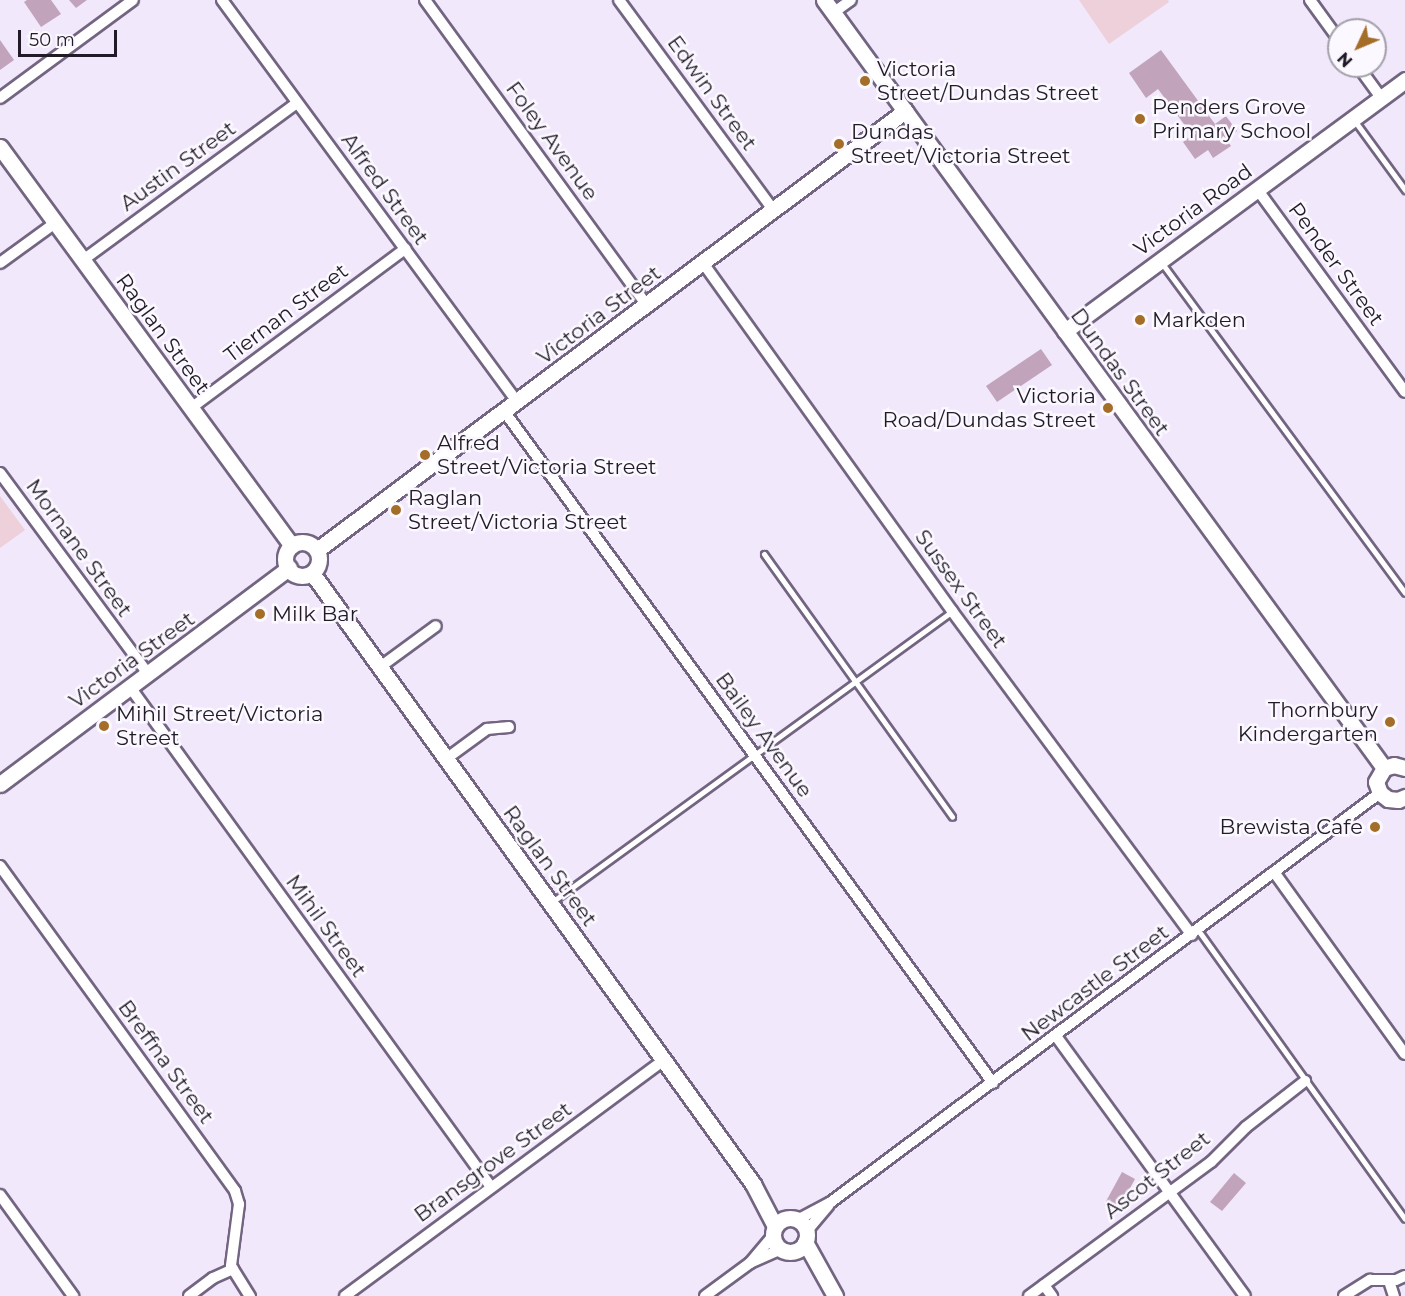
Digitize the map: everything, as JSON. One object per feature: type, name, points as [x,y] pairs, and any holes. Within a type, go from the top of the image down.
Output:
[{"type":"street","points":[[0,98],[133,0]]},
{"type":"street","name":"Alfred Street","points":[[222,0],[517,402]]},
{"type":"street","name":"Foley Avenue","points":[[424,0],[647,306]]},
{"type":"street","name":"Edwin Street","points":[[619,0],[773,210]]},
{"type":"street","name":"Dundas Street","points":[[824,0],[1384,768]]},
{"type":"street","points":[[833,13],[851,0]]},
{"type":"street","points":[[1310,0],[1327,23]]},
{"type":"street","points":[[1367,78],[1381,98]]},
{"type":"street","name":"Victoria Road","points":[[1065,331],[1405,80]]},
{"type":"street","name":"Austin Street","points":[[82,260],[297,103]]},
{"type":"street","name":"Victoria Street","points":[[317,550],[647,306],[905,111]]},
{"type":"street","name":"Raglan Street","points":[[0,147],[292,546]]},
{"type":"street","name":"Pender Street","points":[[1257,189],[1405,392]]},
{"type":"street","points":[[0,263],[55,223]]},
{"type":"street","name":"Tiernan Street","points":[[191,408],[405,249]]},
{"type":"street","name":"Sussex Street","points":[[702,263],[952,611],[1195,933]]},
{"type":"street","name":"Bailey Avenue","points":[[504,411],[993,1083]]},
{"type":"street","name":"Mornane Street","points":[[0,473],[148,674]]},
{"type":"street","points":[[308,543],[317,550],[319,560],[312,573],[299,575],[289,568],[286,559],[292,546],[308,543]]},
{"type":"street","name":"Victoria Street","points":[[0,784],[289,568]]},
{"type":"street","name":"Raglan Street","points":[[312,573],[832,1292]]},
{"type":"street","points":[[380,668],[436,626]]},
{"type":"street","name":"Mihil Street","points":[[130,687],[491,1187]]},
{"type":"street","points":[[446,759],[487,729],[509,728]]},
{"type":"street","points":[[1404,798],[1388,799],[1380,793],[1376,782],[1384,768],[1394,765],[1405,768]]},
{"type":"street","name":"Newcastle Street","points":[[707,1295],[1380,793]]},
{"type":"street","name":"Breffna Street","points":[[0,866],[235,1191],[239,1204],[231,1260],[233,1269]]},
{"type":"street","points":[[1275,872],[1405,1054]]},
{"type":"street","points":[[1056,1036],[1245,1296]]},
{"type":"street","name":"Bransgrove Street","points":[[345,1296],[664,1060]]},
{"type":"street","name":"Ascot Street","points":[[1029,1296],[1210,1162],[1246,1127],[1305,1081]]},
{"type":"street","points":[[0,1195],[73,1296]]},
{"type":"street","points":[[189,1296],[220,1274],[233,1269],[250,1296]]},
{"type":"street","points":[[1344,1296],[1365,1282],[1389,1281],[1405,1276]]},
{"type":"street","points":[[1389,1281],[1394,1296]]},
{"type":"street","points":[[1044,1285],[1052,1296]]},
{"type":"lane","points":[[1353,118],[1405,190]]},
{"type":"lane","points":[[1160,261],[1405,593]]},
{"type":"lane","points":[[764,554],[952,817]]},
{"type":"lane","points":[[550,903],[952,611]]},
{"type":"lane","points":[[1195,933],[1405,1219]]},
{"type":"shaded area","points":[[1079,0],[1168,0],[1169,2],[1109,44]]},
{"type":"shaded area","points":[[0,496],[25,530],[0,548]]},
{"type":"building","points":[[51,0],[61,14],[41,27],[24,2]]},
{"type":"building","points":[[69,0],[87,0],[76,8]]},
{"type":"building","points":[[0,40],[14,60],[0,70]]},
{"type":"building","points":[[1161,50],[1215,124],[1226,116],[1237,131],[1226,139],[1231,146],[1213,158],[1208,150],[1195,159],[1183,142],[1192,135],[1158,89],[1146,98],[1129,73]]},
{"type":"building","points":[[1041,349],[1052,365],[997,402],[986,386]]},
{"type":"building","points":[[1122,1172],[1135,1179],[1117,1212],[1104,1205]]},
{"type":"building","points":[[1234,1173],[1246,1183],[1222,1211],[1210,1202]]},
{"type":"place","name":"Victoria Street/Dundas Street","points":[[865,81]]},
{"type":"place","name":"Penders Grove Primary School","points":[[1140,119]]},
{"type":"place","name":"Dundas Street/Victoria Street","points":[[839,144]]},
{"type":"place","name":"Markden","points":[[1140,320]]},
{"type":"place","name":"Victoria Road/Dundas Street","points":[[1108,408]]},
{"type":"place","name":"Alfred Street/Victoria Street","points":[[425,455]]},
{"type":"place","name":"Raglan Street/Victoria Street","points":[[396,510]]},
{"type":"place","name":"Milk Bar","points":[[260,614]]},
{"type":"place","name":"Thornbury Kindergarten","points":[[1390,722]]},
{"type":"place","name":"Mihil Street/Victoria Street","points":[[104,726]]},
{"type":"place","name":"Brewista Cafe","points":[[1375,827]]}]
